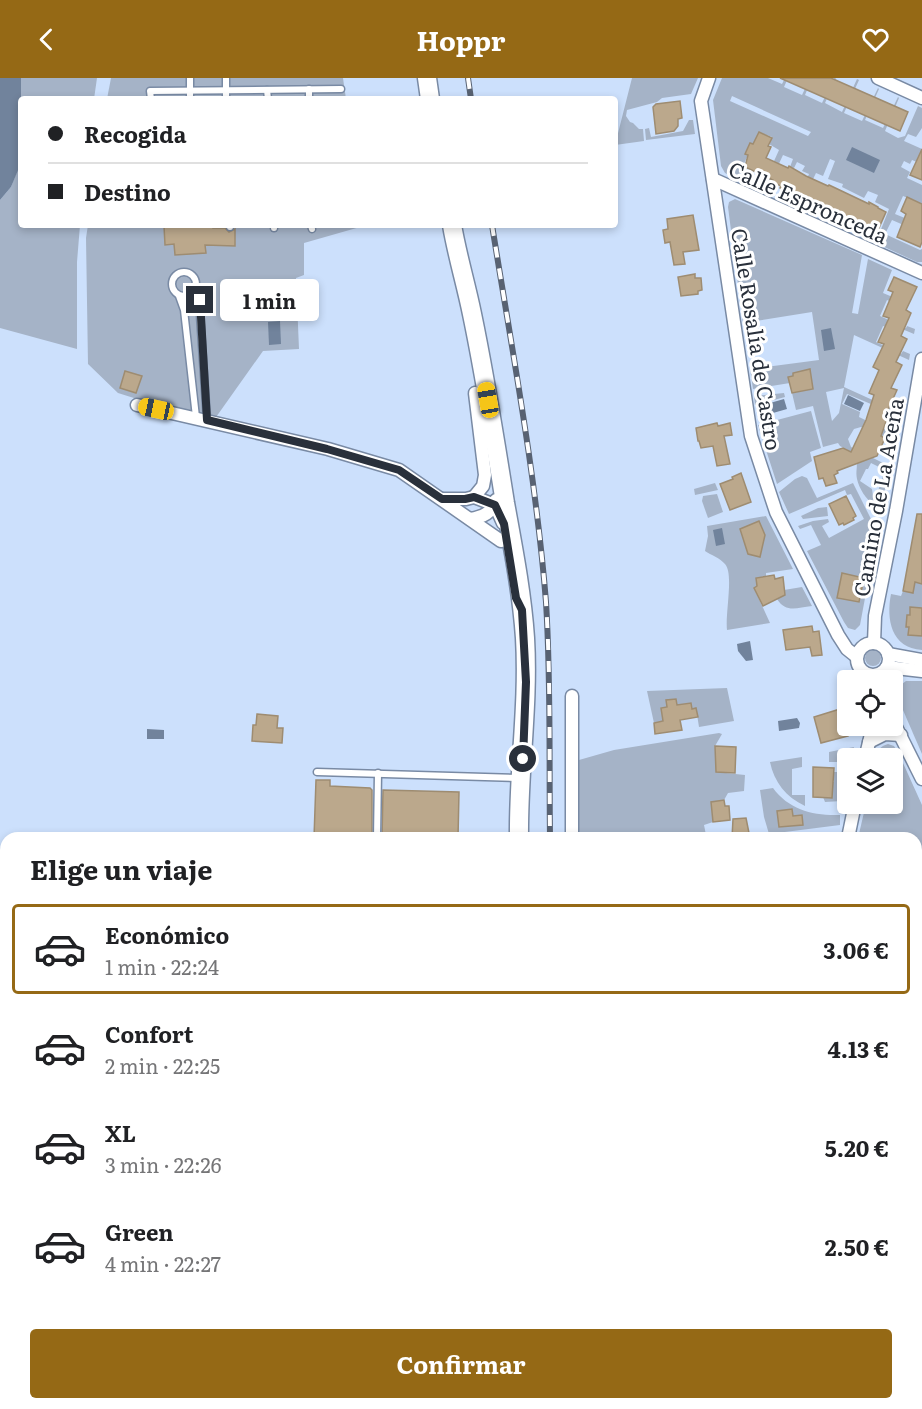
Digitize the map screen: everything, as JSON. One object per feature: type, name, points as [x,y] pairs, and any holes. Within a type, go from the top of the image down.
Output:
[{"type":"street","points":[[426,78],[429,96]]},
{"type":"street","name":"Calle Rosalía de Castro","points":[[709,78],[701,101],[751,436],[776,512],[838,634],[847,649],[857,657]]},
{"type":"street","points":[[878,78],[922,98]]},
{"type":"street","name":"Calle Espronceda","points":[[713,178],[922,273]]},
{"type":"street","points":[[453,228],[466,285],[495,505],[512,607],[517,653],[517,760],[520,778]]},
{"type":"street","name":"Camino de La Aceña","points":[[874,643],[875,616],[922,359]]},
{"type":"street","points":[[474,497],[483,486],[485,475],[480,389]]},
{"type":"street","points":[[480,389],[522,610],[526,682],[519,832]]},
{"type":"street","points":[[137,405],[327,449],[399,470],[501,542]]},
{"type":"street","points":[[909,430],[922,431]]},
{"type":"street","points":[[442,499],[474,497],[495,505],[504,524],[516,598],[522,610]]},
{"type":"street","points":[[470,519],[485,515],[495,505]]},
{"type":"street","points":[[862,670],[859,667],[857,657],[860,649],[866,644],[874,643],[880,644],[888,654],[889,660],[883,670]]},
{"type":"street","points":[[888,654],[922,660]]},
{"type":"street","points":[[903,672],[922,671]]},
{"type":"street","points":[[572,696],[572,832]]},
{"type":"street","points":[[868,748],[870,736]]},
{"type":"street","points":[[869,742],[881,736]]},
{"type":"street","points":[[901,736],[922,779]]},
{"type":"street","points":[[849,832],[853,814]]},
{"type":"lane","points":[[190,78],[190,96]]},
{"type":"lane","points":[[226,78],[226,96]]},
{"type":"lane","points":[[309,89],[309,96]]},
{"type":"lane","points":[[151,96],[150,90],[341,89]]},
{"type":"lane","points":[[267,90],[268,96]]},
{"type":"lane","points":[[179,296],[187,296],[194,291],[196,284],[193,277],[187,273],[179,273],[173,278],[172,286],[184,310],[201,418]]},
{"type":"lane","points":[[194,291],[200,300],[201,418]]},
{"type":"lane","points":[[318,772],[520,778]]},
{"type":"lane","points":[[377,832],[378,773]]},
{"type":"shaded area","points":[[0,78],[21,78],[21,96],[18,96],[18,170],[11,187],[0,200]]},
{"type":"shaded area","points":[[21,78],[97,78],[94,96],[21,96]]},
{"type":"shaded area","points":[[111,78],[343,78],[346,96],[108,96]]},
{"type":"shaded area","points":[[632,78],[698,78],[691,94],[662,98],[657,102],[627,110],[626,116],[630,122],[639,129],[643,129],[644,141],[618,145],[618,133]]},
{"type":"shaded area","points":[[722,78],[768,78],[782,84],[785,78],[788,78],[784,87],[802,95],[812,78],[805,95],[822,103],[836,78],[825,103],[842,112],[857,79],[859,80],[844,113],[862,121],[878,88],[865,120],[883,128],[898,97],[885,131],[898,138],[905,136],[918,106],[922,108],[922,128],[916,137],[908,134],[904,141],[922,149],[922,164],[912,160],[910,164],[904,161],[901,167],[910,172],[907,178],[922,185],[922,204],[903,196],[895,214],[922,225],[922,233],[892,220],[885,234],[880,232],[889,209],[875,202],[878,195],[868,191],[864,198],[842,187],[843,184],[828,179],[835,161],[830,159],[823,176],[816,173],[803,200],[815,206],[812,213],[789,203],[793,194],[799,196],[809,174],[802,171],[805,166],[797,162],[794,168],[790,167],[793,159],[783,155],[770,183],[775,186],[771,195],[761,190],[779,150],[769,144],[772,137],[759,132],[745,154],[748,155],[740,172],[742,181],[725,173],[721,166],[713,100]],"holes":[[[732,96],[811,132],[808,136],[730,101]]]},
{"type":"shaded area","points":[[689,120],[693,120],[695,134],[646,140],[645,129],[649,128],[651,137],[683,131]]},
{"type":"shaded area","points":[[852,147],[880,160],[874,173],[846,160]]},
{"type":"shaded area","points":[[18,169],[18,228],[80,228],[77,262],[77,349],[0,328],[0,200],[11,187]]},
{"type":"shaded area","points":[[735,199],[862,255],[852,313],[858,314],[868,259],[892,270],[883,293],[895,298],[894,303],[887,300],[880,316],[906,328],[907,326],[915,329],[914,334],[890,324],[889,328],[883,326],[876,342],[901,354],[903,351],[910,354],[909,360],[854,335],[844,387],[899,412],[898,418],[890,412],[847,394],[842,404],[860,412],[859,417],[884,429],[897,427],[892,450],[887,448],[885,438],[861,427],[854,429],[848,439],[851,447],[889,466],[882,506],[876,497],[876,490],[878,491],[885,470],[871,463],[860,481],[872,489],[874,504],[861,490],[855,454],[838,443],[823,447],[813,406],[796,410],[792,393],[813,389],[810,370],[793,373],[793,376],[788,377],[790,383],[753,389],[750,369],[819,360],[812,312],[743,323],[729,202]],"holes":[[[844,388],[839,413],[832,421],[826,392]]]},
{"type":"shaded area","points":[[88,228],[356,228],[304,243],[304,275],[296,278],[299,349],[263,351],[214,420],[118,393],[88,364]]},
{"type":"shaded area","points":[[885,234],[922,249],[922,262],[917,262],[880,245]]},
{"type":"shaded area","points":[[280,321],[281,344],[269,345],[268,322]]},
{"type":"shaded area","points":[[831,328],[835,349],[824,351],[821,330]]},
{"type":"shaded area","points":[[784,393],[785,397],[755,405],[754,396]]},
{"type":"shaded area","points":[[848,395],[864,403],[860,411],[844,404]]},
{"type":"shaded area","points":[[784,399],[787,409],[766,415],[763,405]]},
{"type":"shaded area","points":[[811,411],[821,448],[810,452],[812,461],[777,484],[758,425]]},
{"type":"shaded area","points":[[802,476],[807,478],[817,498],[853,483],[874,525],[879,523],[860,625],[855,630],[848,628],[844,622],[807,551],[821,545],[811,525],[800,529],[798,526],[828,519],[829,522],[822,526],[829,538],[864,519],[851,494],[847,495],[845,490],[789,514],[779,492]]},
{"type":"shaded area","points":[[715,483],[718,490],[695,495],[694,489]]},
{"type":"shaded area","points":[[717,494],[723,512],[708,518],[702,501],[703,496]]},
{"type":"shaded area","points":[[827,507],[828,516],[803,519],[801,516],[818,508]]},
{"type":"shaded area","points":[[766,516],[793,569],[766,573],[766,576],[756,578],[757,586],[754,588],[770,623],[727,630],[728,569],[721,560],[705,551],[707,526]]},
{"type":"shaded area","points":[[722,528],[725,544],[716,546],[713,530]]},
{"type":"shaded area","points":[[915,582],[922,584],[922,650],[903,644],[897,638],[889,613],[891,594],[901,596],[903,591],[913,593]]},
{"type":"shaded area","points":[[802,587],[812,606],[788,608],[777,599],[784,590]]},
{"type":"shaded area","points":[[750,641],[753,660],[746,661],[738,651],[737,644]]},
{"type":"shaded area","points":[[870,650],[876,650],[881,658],[879,664],[870,666],[865,661],[865,655]]},
{"type":"shaded area","points":[[906,681],[922,681],[922,754],[903,710],[903,683]]},
{"type":"shaded area","points":[[727,688],[734,721],[699,727],[696,708],[692,709],[691,703],[677,705],[676,699],[667,700],[667,707],[661,708],[663,721],[654,723],[647,691]]},
{"type":"shaded area","points":[[797,718],[800,723],[799,728],[779,731],[778,721]]},
{"type":"shaded area","points":[[147,729],[164,730],[164,739],[147,739]]},
{"type":"shaded area","points":[[719,733],[722,734],[715,746],[716,772],[745,775],[744,791],[728,793],[724,800],[711,802],[713,822],[704,825],[705,832],[578,832],[579,760],[614,750]]},
{"type":"shaded area","points":[[888,744],[895,748],[880,748]]},
{"type":"shaded area","points":[[837,750],[837,762],[829,762],[829,752]]},
{"type":"shaded area","points":[[802,757],[802,767],[792,769],[792,795],[805,795],[805,806],[782,788],[774,776],[770,762]]},
{"type":"shaded area","points":[[903,763],[922,805],[922,832],[859,832],[864,814],[903,814]]},
{"type":"shaded area","points":[[834,772],[837,772],[837,801],[825,802],[823,797],[834,782]]},
{"type":"shaded area","points":[[773,788],[787,802],[812,813],[840,815],[840,825],[768,832],[760,790]]},
{"type":"building","points":[[780,78],[831,78],[908,112],[900,131]]},
{"type":"building","points":[[680,101],[682,118],[678,119],[678,126],[674,131],[656,134],[653,107],[656,104]]},
{"type":"building","points":[[759,132],[772,138],[766,158],[788,168],[789,166],[869,204],[869,202],[886,212],[878,230],[864,226],[860,224],[861,222],[780,188],[781,186],[772,182],[773,180],[745,167],[748,155],[745,154]]},
{"type":"building","points":[[922,149],[922,180],[910,175]]},
{"type":"building","points":[[907,197],[922,204],[920,247],[897,237],[906,214],[901,211]]},
{"type":"building","points":[[693,215],[699,250],[683,252],[685,264],[674,265],[670,242],[665,243],[663,230],[668,229],[667,219]]},
{"type":"building","points":[[164,228],[225,228],[229,232],[235,229],[235,246],[205,245],[206,253],[175,255],[174,244],[165,245]]},
{"type":"building","points":[[695,274],[695,278],[701,278],[702,290],[698,291],[698,294],[681,296],[678,277]]},
{"type":"building","points":[[894,277],[917,287],[906,310],[911,313],[901,336],[907,339],[896,362],[902,365],[891,388],[897,390],[887,412],[889,413],[881,436],[885,438],[877,456],[837,471],[838,473],[834,475],[837,483],[826,486],[823,478],[819,479],[814,457],[843,448],[851,452],[866,420],[874,395],[869,393],[879,370],[873,367],[884,344],[878,342],[889,318],[883,316],[893,292],[888,290]]},
{"type":"building","points":[[810,369],[813,389],[792,393],[788,377],[793,376],[793,373]]},
{"type":"building","points":[[125,371],[142,376],[136,393],[120,388]]},
{"type":"building","points":[[717,423],[718,426],[730,423],[732,435],[724,436],[730,464],[717,466],[713,446],[701,448],[698,441],[696,428]]},
{"type":"building","points":[[741,473],[751,502],[730,510],[720,484]]},
{"type":"building","points":[[846,496],[856,516],[854,520],[839,525],[829,504]]},
{"type":"building","points":[[917,514],[922,514],[922,584],[915,582],[913,593],[903,591]]},
{"type":"building","points":[[759,521],[765,535],[760,557],[748,554],[740,529]]},
{"type":"building","points":[[842,573],[864,578],[859,602],[837,598]]},
{"type":"building","points":[[774,575],[775,579],[783,577],[785,595],[763,606],[754,588],[757,586],[756,578]]},
{"type":"building","points":[[910,607],[922,608],[922,636],[908,635],[909,627],[906,627]]},
{"type":"building","points":[[812,626],[813,632],[819,631],[822,655],[812,656],[810,647],[786,650],[783,630]]},
{"type":"building","points":[[676,699],[677,705],[691,703],[692,709],[696,708],[698,717],[680,720],[682,730],[655,734],[654,723],[663,721],[661,708],[667,707],[666,700]]},
{"type":"building","points":[[837,710],[837,736],[848,736],[821,743],[814,717]]},
{"type":"building","points":[[257,714],[278,716],[277,728],[283,728],[282,743],[252,741],[253,725],[256,725]]},
{"type":"building","points":[[715,746],[736,747],[735,773],[716,772]]},
{"type":"building","points":[[813,767],[834,768],[832,798],[813,797]]},
{"type":"building","points":[[316,780],[330,780],[330,786],[370,788],[372,790],[372,832],[314,832]]},
{"type":"building","points":[[383,790],[459,792],[458,832],[382,832]]},
{"type":"building","points":[[724,800],[725,806],[729,806],[730,820],[713,822],[711,802]]},
{"type":"building","points":[[792,809],[793,816],[802,815],[803,825],[779,827],[777,811]]},
{"type":"building","points":[[746,818],[749,832],[732,832],[733,819]]},
{"type":"railway","points":[[468,78],[471,96]]},
{"type":"railway","points":[[492,228],[523,413],[542,555],[549,661],[550,832]]},
{"type":"route","points":[[200,300],[207,420],[378,462],[399,470],[442,499],[474,497],[495,505],[504,524],[516,598],[522,610],[526,682],[523,759]]}]
